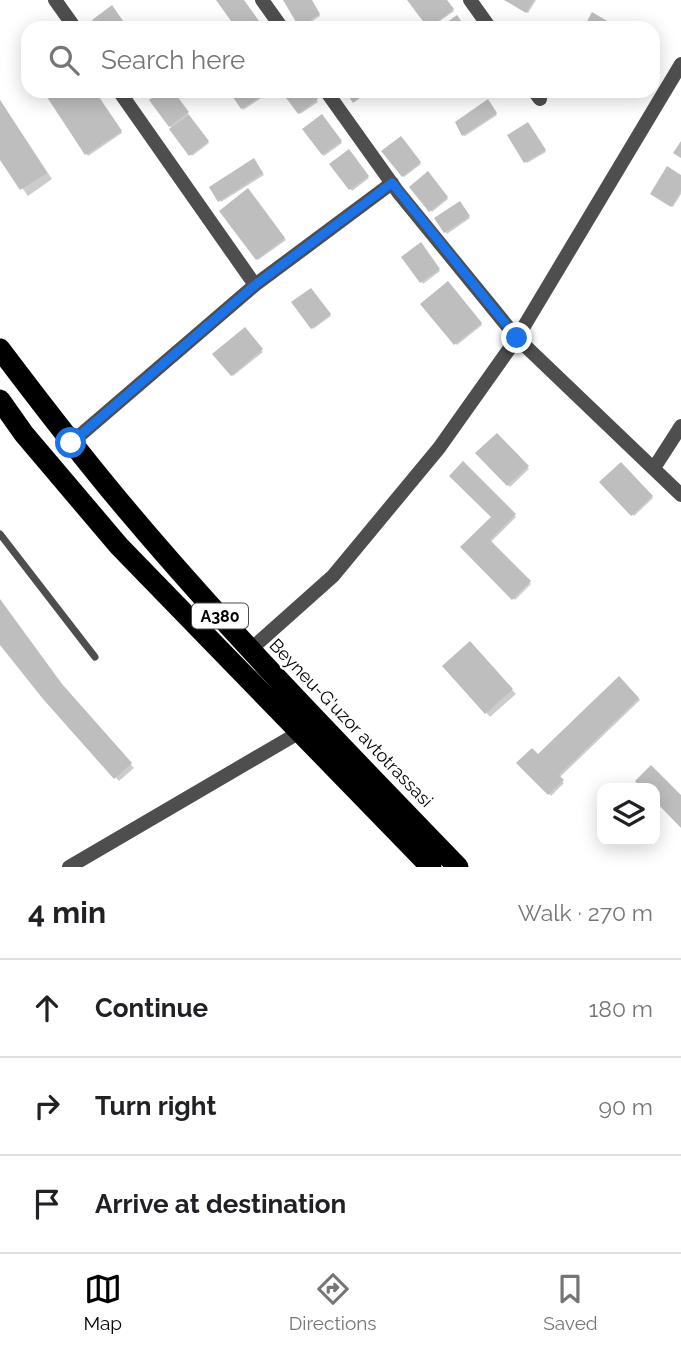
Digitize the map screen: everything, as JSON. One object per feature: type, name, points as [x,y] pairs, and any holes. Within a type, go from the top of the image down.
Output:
[{"type":"highway","name":"Beyneu-G'uzor avtotrassasi","points":[[0,349],[67,438],[138,524],[250,650],[458,867]]},
{"type":"highway","name":"A380","points":[[0,400],[38,451],[120,546],[430,867]]},
{"type":"highway","points":[[38,451],[67,438]]},
{"type":"street","points":[[55,0],[70,21]]},
{"type":"street","points":[[262,0],[277,21]]},
{"type":"street","points":[[470,0],[485,21]]},
{"type":"street","points":[[250,650],[333,576],[439,448],[517,338],[681,64]]},
{"type":"street","points":[[124,98],[255,285]]},
{"type":"street","points":[[331,98],[392,183],[517,338],[681,495]]},
{"type":"street","points":[[67,438],[255,285],[392,183]]},
{"type":"street","points":[[654,468],[681,426]]},
{"type":"street","points":[[69,867],[300,732]]},
{"type":"lane","points":[[0,534],[95,657]]},
{"type":"building","points":[[216,0],[244,0],[259,21],[231,21]]},
{"type":"building","points":[[283,0],[312,0],[320,14],[309,21],[295,21]]},
{"type":"building","points":[[407,0],[447,0],[454,9],[438,21],[423,21]]},
{"type":"building","points":[[504,0],[534,0],[526,13]]},
{"type":"building","points":[[112,5],[123,21],[93,21]]},
{"type":"building","points":[[592,12],[607,21],[587,21]]},
{"type":"building","points":[[457,15],[461,21],[449,21]]},
{"type":"building","points":[[48,98],[100,98],[122,131],[85,155]]},
{"type":"building","points":[[178,98],[189,112],[169,127],[149,100]]},
{"type":"building","points":[[234,98],[258,98],[241,109]]},
{"type":"building","points":[[286,98],[317,98],[318,99],[298,114]]},
{"type":"building","points":[[488,99],[497,113],[462,136],[455,122]]},
{"type":"building","points":[[0,100],[47,173],[20,190],[0,160]]},
{"type":"building","points":[[322,114],[342,141],[322,155],[302,129]]},
{"type":"building","points":[[189,115],[209,141],[189,156],[169,129]]},
{"type":"building","points":[[528,122],[546,150],[524,163],[507,135]]},
{"type":"building","points":[[401,136],[421,162],[402,177],[381,151]]},
{"type":"building","points":[[681,141],[681,158],[673,153]]},
{"type":"building","points":[[349,149],[369,176],[349,190],[329,164]]},
{"type":"building","points":[[254,158],[263,173],[218,202],[209,187]]},
{"type":"building","points":[[667,166],[681,175],[681,191],[671,207],[650,194]]},
{"type":"building","points":[[428,171],[448,197],[429,212],[409,187]]},
{"type":"building","points":[[248,188],[285,238],[256,260],[219,211]]},
{"type":"building","points":[[460,201],[470,216],[444,233],[434,218]]},
{"type":"building","points":[[421,242],[440,269],[420,283],[401,257]]},
{"type":"building","points":[[448,281],[482,323],[454,345],[420,304]]},
{"type":"building","points":[[311,288],[331,314],[311,329],[291,302]]},
{"type":"building","points":[[245,327],[263,349],[231,376],[212,354]]},
{"type":"building","points":[[497,433],[529,466],[507,486],[475,453]]},
{"type":"building","points":[[463,461],[516,514],[490,540],[531,581],[512,600],[460,547],[491,517],[449,476]]},
{"type":"building","points":[[621,462],[653,496],[631,516],[599,482]]},
{"type":"building","points":[[0,599],[62,684],[132,763],[114,779],[43,699],[0,645]]},
{"type":"building","points":[[470,641],[513,689],[485,714],[442,666]]},
{"type":"building","points":[[619,676],[639,698],[559,775],[564,780],[548,795],[516,763],[532,748],[538,754]]},
{"type":"building","points":[[651,765],[681,795],[681,828],[660,806],[660,783],[635,781]]},
{"type":"route","points":[[71,443],[255,285],[392,183],[517,338]]}]
